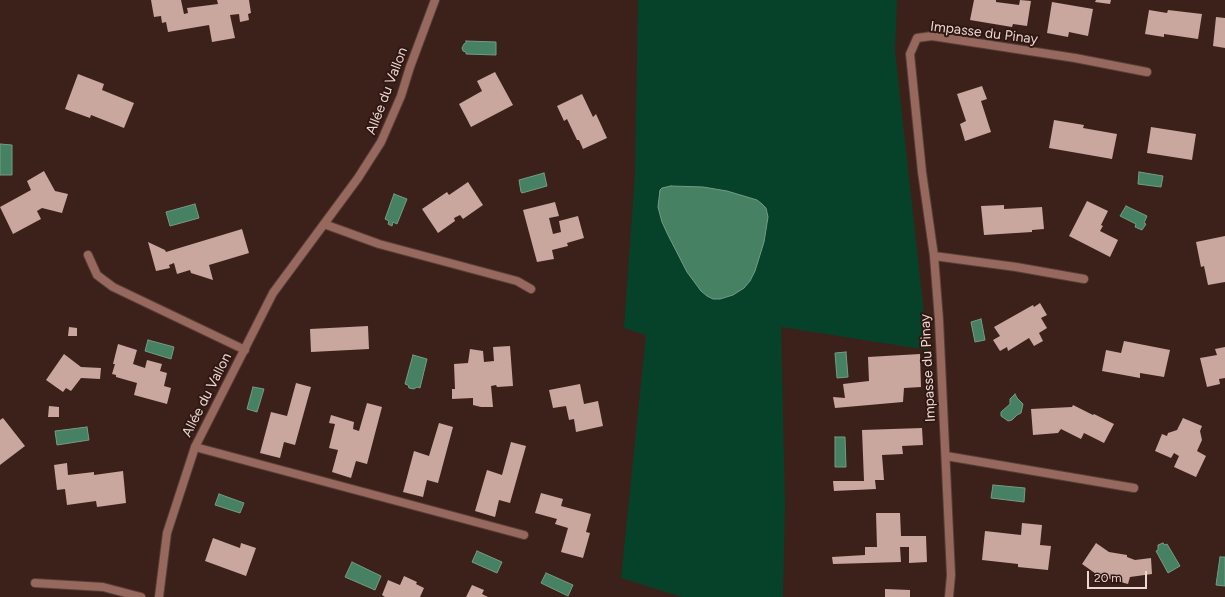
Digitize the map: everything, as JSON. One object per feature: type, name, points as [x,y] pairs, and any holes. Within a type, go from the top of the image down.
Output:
[{"type":"street","name":"Allée du Vallon","points":[[159,597],[167,533],[195,447],[273,293],[358,178],[381,142],[401,96],[435,0]]},
{"type":"street","name":"Impasse du Pinay","points":[[950,597],[946,456],[939,320],[934,256],[922,172],[910,54],[917,38],[932,36],[1075,58],[1147,72]]},
{"type":"street","points":[[324,224],[379,244],[517,281],[531,289]]},
{"type":"street","points":[[88,255],[97,276],[113,288],[245,350]]},
{"type":"street","points":[[934,256],[1016,267],[1084,279]]},
{"type":"street","points":[[195,447],[524,535]]},
{"type":"street","points":[[946,456],[1134,488]]},
{"type":"street","points":[[35,583],[103,587],[141,597]]},
{"type":"shaded area","points":[[638,0],[897,0],[895,51],[928,350],[781,327],[785,504],[783,597],[682,597],[621,578],[646,335],[624,328],[635,174]]},
{"type":"shaded area","points":[[466,41],[496,42],[496,55],[466,54],[462,48]]},
{"type":"shaded area","points":[[0,144],[12,145],[12,175],[0,175]]},
{"type":"shaded area","points":[[1139,172],[1163,176],[1161,187],[1138,184]]},
{"type":"shaded area","points":[[544,173],[547,186],[521,192],[519,180]]},
{"type":"shaded area","points":[[671,186],[703,187],[727,191],[757,200],[766,208],[768,217],[764,242],[755,271],[750,281],[744,288],[733,295],[720,299],[713,299],[701,291],[687,272],[662,222],[658,207],[660,190]]},
{"type":"shaded area","points":[[394,194],[407,199],[397,224],[393,222],[392,226],[388,224],[389,221],[385,219]]},
{"type":"shaded area","points":[[195,204],[199,218],[170,226],[166,212]]},
{"type":"shaded area","points":[[1126,206],[1147,216],[1144,223],[1146,224],[1142,230],[1135,227],[1136,224],[1120,216]]},
{"type":"shaded area","points":[[981,319],[985,340],[975,342],[971,322]]},
{"type":"shaded area","points":[[148,340],[174,347],[171,359],[145,351]]},
{"type":"shaded area","points":[[846,352],[848,377],[837,378],[835,353]]},
{"type":"shaded area","points":[[413,355],[427,359],[420,388],[417,387],[414,389],[409,388],[408,385],[405,384]]},
{"type":"shaded area","points":[[253,387],[264,389],[257,412],[247,409]]},
{"type":"shaded area","points":[[1015,394],[1023,404],[1021,413],[1012,420],[1008,421],[1001,416],[1001,412],[1010,404],[1010,399]]},
{"type":"shaded area","points":[[87,427],[89,440],[57,445],[55,431]]},
{"type":"shaded area","points":[[835,437],[845,437],[846,467],[835,467]]},
{"type":"shaded area","points":[[993,485],[1025,488],[1024,502],[991,498]]},
{"type":"shaded area","points":[[219,494],[244,503],[240,513],[215,505]]},
{"type":"shaded area","points":[[1163,543],[1165,545],[1167,544],[1180,566],[1168,573],[1156,551],[1158,550],[1158,545]]},
{"type":"shaded area","points":[[477,551],[502,562],[497,573],[472,562]]},
{"type":"shaded area","points":[[1220,557],[1225,557],[1225,586],[1216,585]]},
{"type":"shaded area","points":[[352,562],[381,576],[375,590],[345,577]]},
{"type":"shaded area","points":[[546,573],[573,585],[568,596],[541,583]]},
{"type":"building","points":[[151,0],[181,0],[184,14],[188,13],[187,8],[218,4],[217,0],[249,0],[251,13],[248,14],[249,20],[240,22],[239,14],[230,15],[235,38],[212,42],[209,25],[168,32],[166,22],[162,23],[161,16],[154,17]]},
{"type":"building","points":[[974,0],[996,0],[996,2],[1019,5],[1020,0],[1031,1],[1027,26],[1013,24],[1012,27],[970,20]]},
{"type":"building","points":[[1096,0],[1111,0],[1110,4],[1095,2]]},
{"type":"building","points":[[1052,2],[1093,9],[1088,36],[1069,32],[1068,37],[1047,33]]},
{"type":"building","points":[[1149,10],[1167,13],[1168,10],[1202,14],[1198,39],[1164,34],[1164,37],[1145,34]]},
{"type":"building","points":[[1216,17],[1225,18],[1225,48],[1213,46]]},
{"type":"building","points":[[495,72],[513,105],[471,127],[459,104],[482,91],[477,81]]},
{"type":"building","points":[[78,74],[104,84],[102,90],[134,103],[124,128],[91,115],[90,118],[65,109]]},
{"type":"building","points":[[982,86],[987,99],[981,101],[991,132],[965,141],[960,124],[966,121],[957,94]]},
{"type":"building","points":[[582,94],[593,117],[596,114],[607,138],[583,149],[567,119],[564,121],[557,106]]},
{"type":"building","points":[[1054,120],[1084,125],[1083,128],[1117,134],[1112,159],[1049,148]]},
{"type":"building","points":[[1151,127],[1196,134],[1192,160],[1147,153]]},
{"type":"building","points":[[44,171],[55,191],[68,194],[62,213],[42,208],[37,211],[41,219],[13,234],[0,207],[31,190],[27,181]]},
{"type":"building","points":[[468,182],[483,205],[463,219],[460,215],[454,218],[455,221],[438,233],[422,209],[447,192],[449,195]]},
{"type":"building","points":[[1087,201],[1108,211],[1101,225],[1103,226],[1100,231],[1118,240],[1110,257],[1069,236]]},
{"type":"building","points":[[555,202],[559,216],[549,218],[553,234],[561,232],[559,221],[578,216],[584,238],[567,243],[568,246],[552,250],[554,259],[537,262],[523,210]]},
{"type":"building","points":[[1004,205],[1004,209],[1042,207],[1044,229],[1032,230],[1032,232],[984,235],[981,206]]},
{"type":"building","points":[[242,229],[249,253],[209,265],[213,280],[191,273],[190,270],[177,274],[174,263],[169,265],[170,268],[156,271],[148,242],[165,250],[166,252]]},
{"type":"building","points":[[1225,236],[1225,282],[1208,285],[1204,266],[1201,267],[1196,242]]},
{"type":"building","points":[[1040,303],[1047,315],[1041,318],[1047,328],[1039,333],[1043,341],[1034,346],[1029,338],[1008,351],[1007,347],[1000,351],[993,340],[1000,336],[994,327],[1033,305],[1034,307]]},
{"type":"building","points":[[368,326],[369,349],[311,352],[310,329]]},
{"type":"building","points":[[69,327],[77,328],[77,336],[68,336]]},
{"type":"building","points":[[1124,341],[1170,350],[1164,377],[1140,373],[1140,378],[1102,371],[1106,350],[1121,353]]},
{"type":"building","points":[[118,344],[137,350],[133,364],[145,368],[147,360],[162,364],[160,371],[167,373],[164,386],[171,388],[167,404],[134,395],[137,383],[116,377],[116,375],[112,374]]},
{"type":"building","points":[[510,346],[513,386],[491,386],[493,407],[473,405],[473,398],[452,399],[452,389],[455,389],[454,364],[468,363],[470,349],[483,351],[484,362],[494,361],[493,347]]},
{"type":"building","points":[[1225,347],[1225,378],[1219,379],[1220,384],[1207,387],[1200,358],[1217,355],[1215,349]]},
{"type":"building","points":[[64,354],[81,367],[101,368],[100,379],[81,378],[71,391],[66,388],[63,392],[46,380]]},
{"type":"building","points":[[920,354],[921,387],[904,388],[903,402],[835,408],[833,397],[845,398],[843,384],[869,381],[868,357]]},
{"type":"building","points":[[296,383],[311,387],[295,445],[284,442],[280,458],[260,453],[271,412],[287,416]]},
{"type":"building","points":[[580,384],[584,404],[598,401],[603,426],[576,432],[574,419],[569,420],[566,406],[553,408],[549,390]]},
{"type":"building","points":[[367,403],[382,407],[367,464],[356,461],[351,478],[332,472],[338,450],[329,448],[335,424],[329,423],[331,415],[354,422],[353,429],[359,431]]},
{"type":"building","points":[[1073,405],[1114,424],[1104,443],[1084,433],[1081,439],[1061,429],[1058,433],[1033,435],[1031,409],[1072,407]]},
{"type":"building","points":[[49,406],[59,407],[59,417],[48,417]]},
{"type":"building","points":[[3,418],[25,446],[0,465],[0,420]]},
{"type":"building","points":[[1183,418],[1202,426],[1200,431],[1202,440],[1197,451],[1206,456],[1196,477],[1174,467],[1179,456],[1174,453],[1171,458],[1155,451],[1162,434],[1167,436],[1168,433],[1177,430]]},
{"type":"building","points":[[439,423],[453,427],[438,483],[427,480],[423,497],[403,492],[414,451],[429,456]]},
{"type":"building","points":[[922,428],[923,445],[902,446],[903,454],[882,455],[884,480],[875,480],[876,489],[834,491],[833,481],[864,481],[862,430]]},
{"type":"building","points":[[511,442],[526,446],[510,503],[499,500],[495,517],[475,511],[487,470],[502,475]]},
{"type":"building","points":[[67,463],[68,475],[94,472],[94,475],[123,471],[126,503],[97,507],[96,501],[67,505],[65,489],[57,490],[54,465]]},
{"type":"building","points":[[541,493],[563,499],[561,506],[591,514],[586,532],[590,533],[583,558],[561,552],[568,528],[555,524],[557,519],[535,513]]},
{"type":"building","points":[[876,513],[900,513],[901,536],[926,536],[927,562],[909,563],[909,547],[900,547],[901,562],[833,564],[832,557],[865,555],[865,547],[877,547]]},
{"type":"building","points":[[1022,523],[1042,525],[1040,545],[1051,546],[1048,570],[1018,567],[1018,564],[982,560],[985,531],[1021,535]]},
{"type":"building","points":[[213,538],[240,548],[241,543],[256,548],[246,576],[205,561]]},
{"type":"building","points":[[1096,543],[1109,552],[1127,555],[1127,557],[1135,560],[1151,558],[1152,574],[1130,577],[1128,584],[1099,576],[1082,564]]},
{"type":"building","points":[[404,576],[417,582],[416,584],[424,588],[420,597],[385,597],[382,595],[388,580],[400,585]]},
{"type":"building","points":[[472,585],[484,590],[482,594],[488,597],[466,597]]},
{"type":"building","points":[[885,589],[910,590],[910,597],[885,597]]}]
